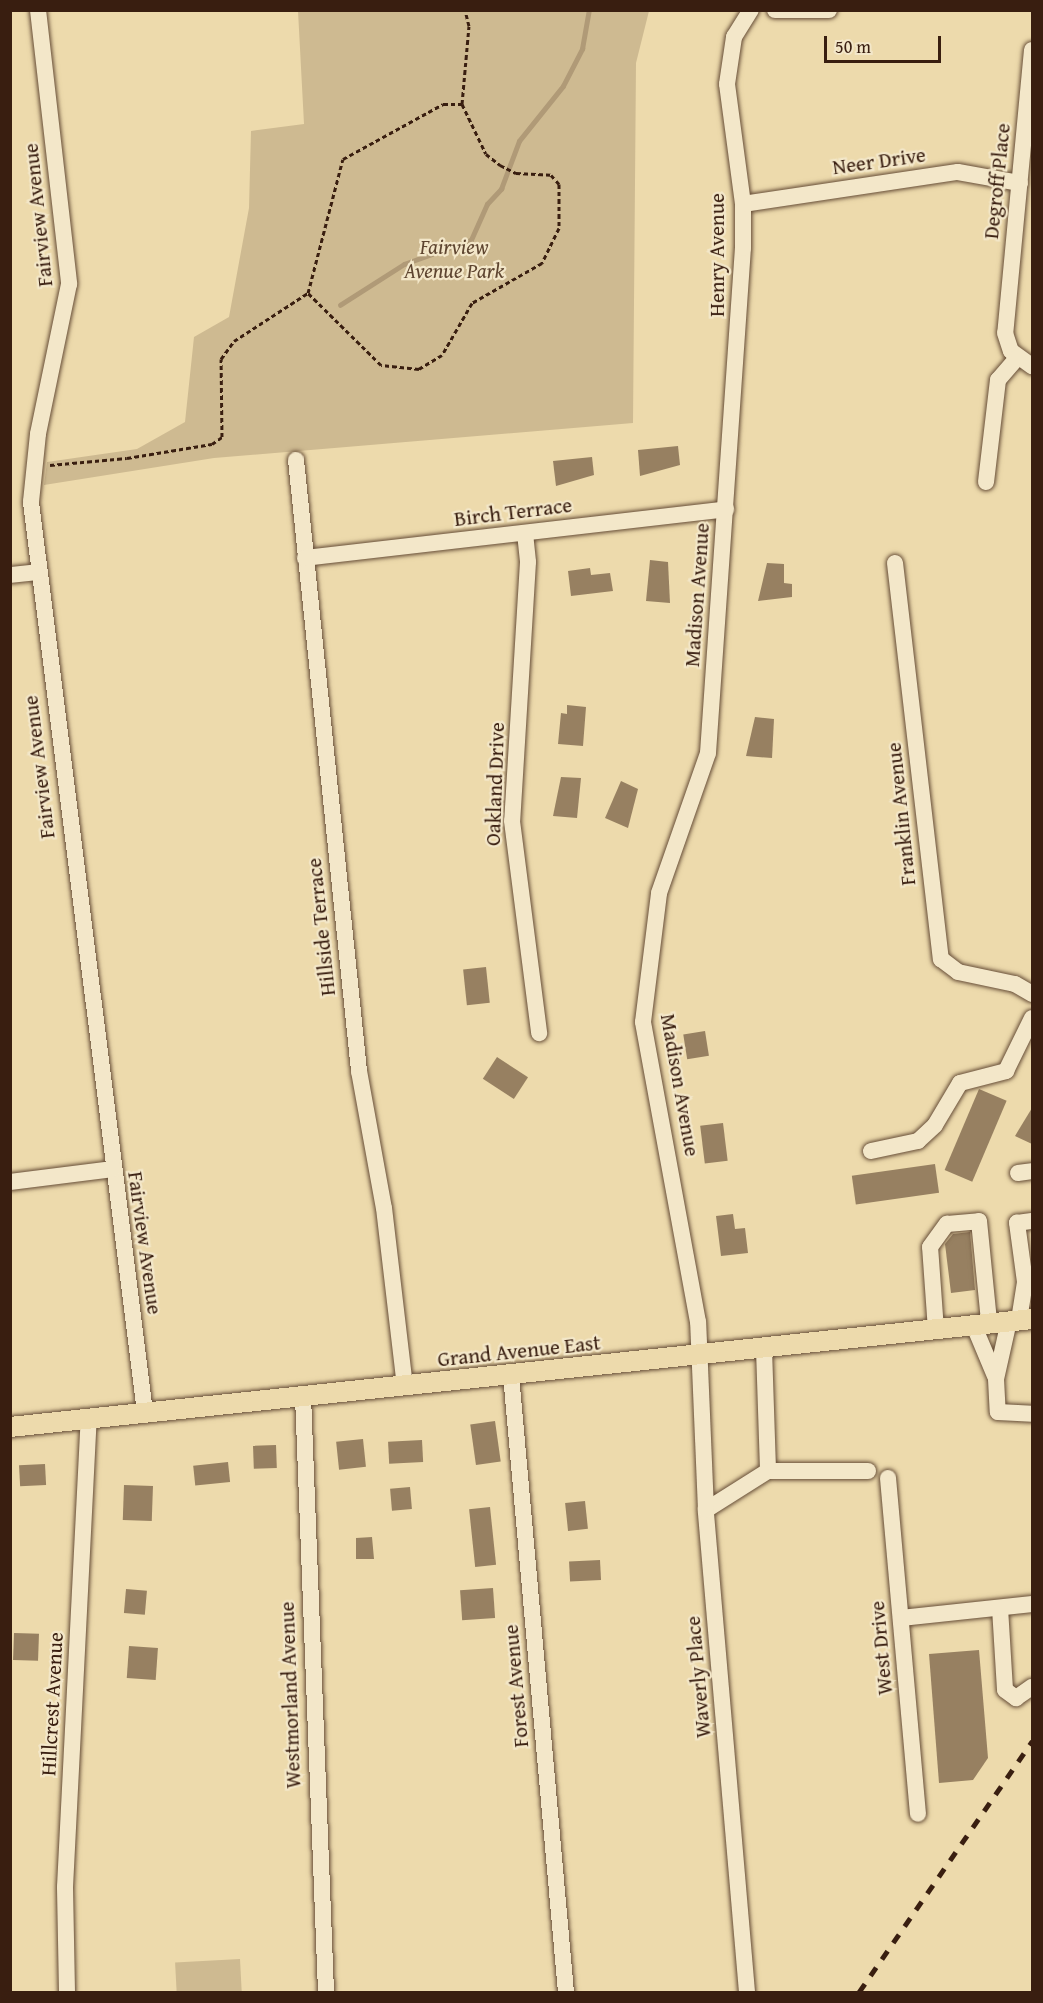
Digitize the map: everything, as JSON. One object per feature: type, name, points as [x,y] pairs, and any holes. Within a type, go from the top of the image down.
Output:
[{"type":"main road","name":"Grand Avenue East","points":[[10,1426],[699,1357],[1005,1321]]},
{"type":"street","name":"Fairview Avenue","points":[[38,10],[69,284],[34,467],[31,502],[112,1169],[145,1412]]},
{"type":"street","name":"Henry Avenue","points":[[728,470],[743,204],[727,84],[734,37],[751,10]]},
{"type":"street","points":[[775,10],[830,10]]},
{"type":"street","name":"Degroff Place","points":[[1018,357],[1007,344],[1007,315],[1032,50]]},
{"type":"street","name":"Neer Drive","points":[[743,204],[958,172],[1020,183]]},
{"type":"street","points":[[986,482],[998,380],[1018,357],[1032,366]]},
{"type":"street","name":"Hillside Terrace","points":[[296,460],[359,1071],[384,1208],[405,1386]]},
{"type":"street","name":"Madison Avenue","points":[[699,1357],[697,1311],[643,1022],[659,893],[705,773],[728,470]]},
{"type":"street","name":"Birch Terrace","points":[[305,558],[726,509]]},
{"type":"street","name":"Oakland Drive","points":[[525,533],[528,562],[512,821],[539,1033]]},
{"type":"street","name":"Franklin Avenue","points":[[895,563],[941,959],[958,972],[1015,984],[1032,994]]},
{"type":"street","points":[[10,575],[39,572]]},
{"type":"street","points":[[871,1151],[918,1141],[935,1125],[960,1083],[1006,1071],[1032,1017]]},
{"type":"street","points":[[10,1182],[112,1169]]},
{"type":"street","points":[[936,1330],[930,1247],[947,1224],[979,1221],[1005,1321],[996,1379],[998,1412],[1032,1414]]},
{"type":"street","points":[[996,1379],[1005,1321],[1029,1288],[1017,1223],[1032,1221]]},
{"type":"street","points":[[764,1349],[768,1471]]},
{"type":"street","name":"Waverly Place","points":[[699,1357],[706,1510],[747,1992]]},
{"type":"street","name":"Forest Avenue","points":[[511,1375],[566,1992]]},
{"type":"street","name":"Westmorland Avenue","points":[[303,1396],[326,1992]]},
{"type":"street","name":"Hillcrest Avenue","points":[[67,1992],[65,1887],[89,1418]]},
{"type":"street","points":[[706,1510],[768,1471],[785,1475],[868,1471]]},
{"type":"street","name":"West Drive","points":[[888,1478],[918,1814]]},
{"type":"street","points":[[901,1617],[1032,1604]]},
{"type":"street","points":[[1000,1608],[1005,1690],[1016,1698],[1032,1688]]},
{"type":"path","points":[[308,293],[381,365],[419,369],[442,355],[472,303],[542,263],[553,246],[559,184],[551,175],[516,173],[500,165],[486,154],[462,104],[469,26],[465,10]]},
{"type":"path","points":[[34,467],[212,444],[222,437],[221,359],[234,341],[308,293],[343,159],[443,104],[462,104]]},
{"type":"green space","name":"Fairview Avenue Park","points":[[298,11],[649,11],[636,63],[633,423],[214,458],[44,485],[47,462],[137,449],[185,422],[194,337],[229,317],[249,208],[251,131],[304,124]]},
{"type":"green space","points":[[240,1959],[242,1992],[177,1992],[175,1962]]},
{"type":"building","points":[[678,446],[680,465],[640,476],[638,450]]},
{"type":"building","points":[[592,457],[594,475],[556,486],[553,461]]},
{"type":"building","points":[[650,560],[668,562],[670,603],[646,601]]},
{"type":"building","points":[[767,563],[784,564],[784,583],[792,584],[792,597],[758,601]]},
{"type":"building","points":[[590,568],[591,575],[610,573],[613,591],[571,596],[568,571]]},
{"type":"building","points":[[567,705],[586,707],[583,746],[558,744],[561,713],[567,714]]},
{"type":"building","points":[[755,717],[774,719],[772,758],[746,756]]},
{"type":"building","points":[[561,777],[581,778],[577,818],[553,816]]},
{"type":"building","points":[[621,781],[638,789],[628,828],[605,818]]},
{"type":"building","points":[[486,967],[490,1003],[467,1005],[463,969]]},
{"type":"building","points":[[705,1031],[709,1056],[687,1059],[683,1034]]},
{"type":"building","points":[[497,1057],[528,1077],[514,1099],[483,1079]]},
{"type":"building","points":[[979,1089],[1007,1101],[972,1182],[945,1170]]},
{"type":"building","points":[[1032,1108],[1032,1144],[1015,1136]]},
{"type":"building","points":[[723,1123],[728,1161],[705,1164],[700,1126]]},
{"type":"building","points":[[935,1164],[939,1193],[856,1204],[852,1176]]},
{"type":"building","points":[[733,1214],[735,1229],[745,1228],[748,1253],[721,1256],[716,1216]]},
{"type":"building","points":[[970,1232],[975,1290],[951,1293],[945,1244],[953,1234]]},
{"type":"building","points":[[495,1421],[501,1462],[476,1465],[470,1424]]},
{"type":"building","points":[[363,1439],[366,1467],[339,1470],[336,1442]]},
{"type":"building","points":[[422,1440],[423,1462],[389,1464],[388,1442]]},
{"type":"building","points":[[276,1445],[277,1468],[254,1469],[253,1446]]},
{"type":"building","points":[[228,1462],[230,1482],[195,1486],[193,1466]]},
{"type":"building","points":[[45,1464],[46,1485],[20,1486],[19,1465]]},
{"type":"building","points":[[124,1485],[153,1486],[152,1521],[123,1520]]},
{"type":"building","points":[[410,1487],[412,1509],[392,1511],[390,1489]]},
{"type":"building","points":[[585,1501],[588,1529],[568,1531],[565,1503]]},
{"type":"building","points":[[490,1507],[496,1565],[475,1567],[469,1509]]},
{"type":"building","points":[[372,1537],[374,1559],[356,1559],[356,1538]]},
{"type":"building","points":[[600,1560],[601,1580],[570,1582],[569,1562]]},
{"type":"building","points":[[493,1588],[495,1618],[462,1620],[460,1590]]},
{"type":"building","points":[[126,1589],[147,1591],[145,1615],[124,1613]]},
{"type":"building","points":[[14,1633],[39,1634],[38,1661],[13,1660]]},
{"type":"building","points":[[129,1646],[158,1648],[156,1680],[127,1678]]},
{"type":"building","points":[[979,1650],[988,1758],[973,1780],[939,1783],[929,1654]]},
{"type":"waterway","points":[[340,305],[404,264],[471,240],[487,204],[501,189],[519,141],[563,86],[582,49],[589,10]]},
{"type":"railway","points":[[859,1992],[1032,1741]]}]
